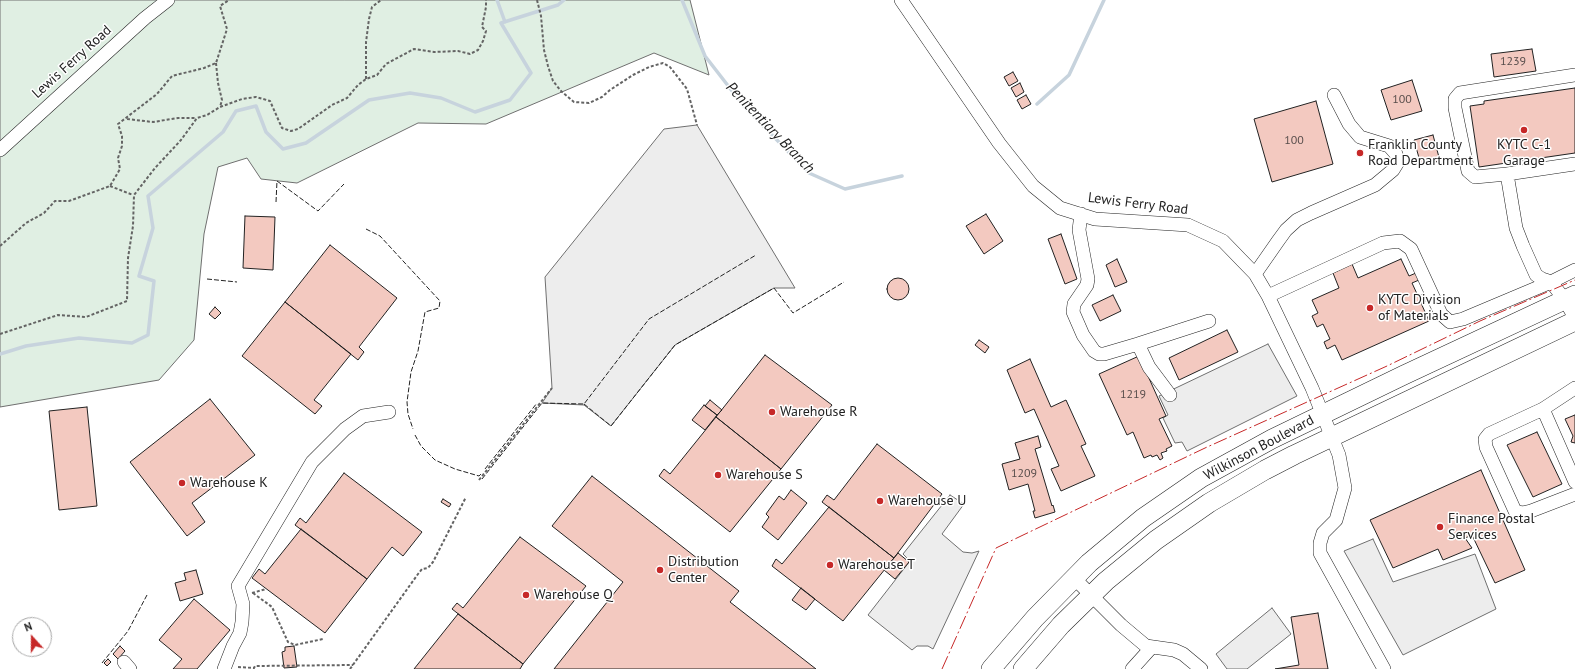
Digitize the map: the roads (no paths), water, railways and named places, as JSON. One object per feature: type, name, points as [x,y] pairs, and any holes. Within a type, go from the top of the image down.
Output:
[{"type":"highway","name":"Wilkinson Boulevard","points":[[991,669],[1035,618],[1074,578],[1117,540],[1180,492],[1247,452],[1323,414],[1570,297]]},
{"type":"highway","name":"Wilkinson Boulevard","points":[[1023,669],[1061,625],[1130,560],[1209,503],[1265,470],[1332,436],[1575,321]]},
{"type":"street","name":"Lewis Ferry Road","points":[[0,150],[145,18],[168,0]]},
{"type":"street","name":"Lewis Ferry Road","points":[[902,0],[999,143],[1033,186],[1060,208],[1095,219],[1188,225],[1223,241],[1255,274],[1268,296],[1323,414],[1339,455],[1345,488],[1336,520],[1323,533],[1320,543],[1320,553],[1384,669]]},
{"type":"street","points":[[1575,75],[1460,93],[1455,100],[1454,108],[1468,170],[1475,177],[1575,164]]},
{"type":"street","points":[[1255,274],[1286,230],[1297,220],[1311,212],[1375,185],[1393,170],[1398,162],[1396,154],[1389,146],[1360,137],[1349,124],[1334,95]]},
{"type":"street","points":[[1507,174],[1516,228],[1536,275],[1551,282],[1570,297],[1575,318]]},
{"type":"street","points":[[1081,214],[1079,230],[1088,279],[1074,304],[1073,312],[1089,345],[1094,351],[1099,354],[1138,344],[1209,321]]},
{"type":"street","points":[[1268,296],[1383,243],[1400,241],[1411,249],[1441,314],[1450,322],[1463,319],[1551,282],[1575,270]]},
{"type":"street","points":[[1138,344],[1150,367],[1170,395]]},
{"type":"street","points":[[1575,388],[1543,409],[1489,434],[1485,439],[1486,447],[1515,511],[1522,513],[1531,511],[1575,494]]},
{"type":"street","points":[[1543,409],[1575,482]]},
{"type":"street","points":[[225,668],[233,646],[240,633],[247,594],[238,586],[312,462],[345,428],[363,416],[389,412]]},
{"type":"street","points":[[1074,578],[1121,626],[1142,644],[1151,648],[1174,650],[1188,657],[1202,669]]},
{"type":"street","points":[[1132,669],[1151,648]]},
{"type":"waterway","points":[[497,0],[505,22]]},
{"type":"waterway","name":"Penitentiary Branch","points":[[0,354],[26,346],[79,338],[132,343],[148,335],[154,281],[139,276],[153,228],[148,196],[223,132],[236,111],[256,106],[266,132],[283,149],[306,143],[369,100],[410,93],[441,98],[475,112],[510,100],[531,73],[501,23],[558,5],[564,0]]},
{"type":"waterway","name":"Penitentiary Branch","points":[[682,0],[705,56],[743,105],[809,173],[845,189],[902,176]]},
{"type":"waterway","name":"Penitentiary Branch","points":[[1037,104],[1069,75],[1104,0]]},
{"type":"place","name":"KYTC C-1 Garage","points":[[1524,130]]},
{"type":"place","name":"Franklin County Road Department","points":[[1360,153]]},
{"type":"place","name":"KYTC Division of Materials","points":[[1370,308]]},
{"type":"place","name":"Warehouse R","points":[[772,412]]},
{"type":"place","name":"Warehouse S","points":[[718,475]]},
{"type":"place","name":"Warehouse K","points":[[182,483]]},
{"type":"place","name":"Warehouse U","points":[[880,501]]},
{"type":"place","name":"Finance Postal Services","points":[[1440,527]]},
{"type":"place","name":"Warehouse T","points":[[830,565]]},
{"type":"place","name":"Distribution Center","points":[[660,570]]},
{"type":"place","name":"Warehouse Q","points":[[526,595]]}]
